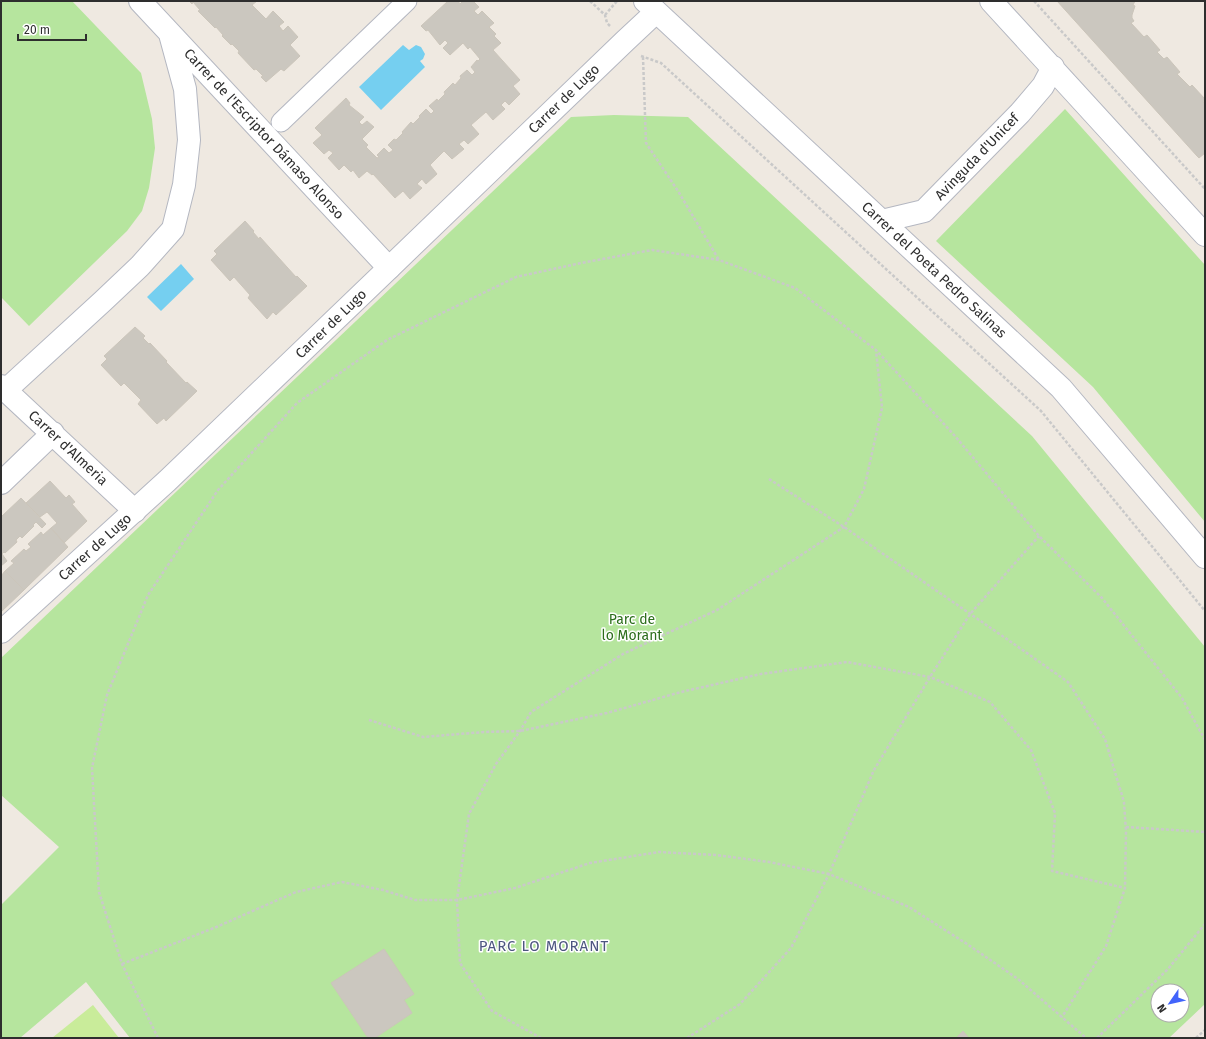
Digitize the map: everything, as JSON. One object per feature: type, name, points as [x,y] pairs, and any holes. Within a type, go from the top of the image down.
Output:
[{"type":"street","name":"Carrer de l'Escriptor Dámaso Alonso","points":[[140,1],[389,268]]},
{"type":"street","points":[[280,122],[407,1]]},
{"type":"street","points":[[994,2],[1205,235]]},
{"type":"street","name":"Carrer de Lugo","points":[[1,632],[135,510],[625,41],[651,6]]},
{"type":"street","name":"Carrer del Poeta Pedro Salinas","points":[[651,6],[1061,388],[1205,557]]},
{"type":"street","points":[[3,388],[103,301],[140,266],[173,229],[184,185],[189,140],[185,89],[169,32]]},
{"type":"street","name":"Avinguda d'Unicef","points":[[882,221],[924,211],[1020,113],[1043,86],[1053,67]]},
{"type":"street","name":"Carrer d'Almeria","points":[[3,388],[135,510]]},
{"type":"street","points":[[1,483],[53,433]]},
{"type":"path","points":[[590,1],[604,15],[607,23],[637,54],[661,63],[1041,411],[1205,611]]},
{"type":"path","points":[[604,15],[617,1]]},
{"type":"path","points":[[1034,1],[1205,189]]},
{"type":"path","points":[[643,57],[646,143],[678,190],[719,260]]},
{"type":"path","points":[[158,1038],[122,964],[99,892],[92,768],[107,696],[148,595],[218,490],[297,403],[387,340],[516,277],[652,250],[719,260],[795,288],[876,350],[955,436],[1039,536],[1102,598],[1182,698],[1205,740]]},
{"type":"path","points":[[541,1038],[492,1011],[460,963],[457,900],[469,814],[496,764],[532,712],[623,654],[717,610],[844,527],[864,489],[882,408],[876,350]]},
{"type":"path","points":[[769,479],[844,527],[1068,682],[1106,739],[1124,802],[1126,827],[1125,888],[1106,946],[1062,1017]]},
{"type":"path","points":[[687,1038],[740,1004],[791,948],[829,874],[874,770],[970,614],[1039,536]]},
{"type":"path","points":[[369,720],[423,737],[484,732],[520,731],[607,713],[682,692],[761,674],[847,662],[930,677],[990,702],[1031,750],[1055,813],[1052,871],[1125,888]]},
{"type":"path","points":[[1126,827],[1205,832]]},
{"type":"path","points":[[122,964],[214,928],[296,892],[342,882],[383,890],[415,900],[457,900],[516,888],[590,863],[659,852],[723,856],[769,862],[829,874],[909,907],[968,944],[1018,979],[1086,1038]]},
{"type":"path","points":[[1097,1038],[1168,969],[1205,924]]},
{"type":"path","points":[[1196,1038],[1205,1030]]},
{"type":"green space","points":[[1,1],[72,1],[141,73],[152,119],[155,148],[149,188],[142,211],[127,231],[29,326],[1,297]]},
{"type":"green space","points":[[1065,109],[1205,265],[1205,522],[1093,387],[936,241]]},
{"type":"green space","name":"Parc de lo Morant","points":[[614,115],[688,117],[1032,436],[1205,647],[1205,1004],[1190,1018],[1190,983],[1150,983],[1150,1023],[1185,1023],[1169,1038],[130,1038],[86,982],[20,1038],[1,1038],[1,905],[59,847],[1,795],[1,658],[571,117]]},
{"type":"green space","points":[[93,1005],[119,1038],[52,1038]]},
{"type":"water","points":[[403,45],[409,50],[416,45],[421,47],[425,54],[423,59],[420,61],[425,67],[381,110],[359,87]]},
{"type":"water","points":[[181,264],[194,279],[161,311],[147,297]]},
{"type":"building","points":[[189,1],[257,1],[252,5],[266,19],[273,11],[284,22],[279,26],[283,31],[288,26],[298,37],[290,45],[300,56],[284,71],[281,69],[266,82],[261,77],[263,76],[256,69],[254,70],[238,53],[239,51],[232,44],[231,45],[216,27],[215,28],[198,11],[200,10],[193,2],[192,4]]},
{"type":"building","points":[[448,1],[458,1],[460,4],[463,1],[473,1],[479,7],[474,11],[478,15],[482,11],[494,23],[489,27],[496,34],[494,36],[501,43],[493,50],[520,80],[513,86],[520,94],[509,105],[505,101],[501,105],[505,109],[493,120],[486,112],[471,125],[479,134],[468,144],[464,140],[459,144],[464,149],[452,159],[444,151],[430,165],[437,174],[426,184],[422,179],[417,184],[422,188],[410,199],[403,191],[395,198],[373,174],[372,175],[367,171],[359,178],[353,170],[351,172],[344,165],[339,170],[328,158],[333,153],[329,150],[324,154],[313,143],[322,135],[315,128],[346,98],[350,103],[349,105],[364,117],[359,122],[362,125],[367,121],[374,127],[362,139],[368,145],[366,147],[377,158],[379,157],[377,155],[384,148],[389,153],[393,150],[388,145],[403,133],[402,132],[411,122],[413,124],[426,109],[431,114],[434,111],[429,106],[437,99],[438,101],[453,83],[455,85],[461,78],[460,76],[467,70],[472,75],[475,72],[471,67],[477,60],[478,61],[480,59],[470,47],[468,49],[463,43],[450,55],[443,48],[448,43],[445,40],[440,45],[428,30],[426,31],[421,26]]},
{"type":"building","points":[[1057,1],[1135,1],[1132,15],[1134,21],[1131,23],[1144,37],[1147,35],[1160,50],[1157,52],[1164,59],[1167,57],[1180,72],[1177,74],[1190,87],[1192,85],[1205,99],[1203,102],[1205,104],[1205,153],[1199,158],[1197,156]]},
{"type":"building","points":[[245,221],[259,239],[260,237],[296,277],[297,276],[307,286],[276,315],[273,312],[267,319],[248,298],[250,295],[234,277],[230,281],[211,260],[217,254],[214,251]]},
{"type":"building","points":[[135,327],[145,336],[143,338],[149,344],[150,343],[186,383],[187,382],[197,391],[166,421],[164,418],[157,424],[138,404],[141,400],[124,383],[121,386],[101,365],[107,359],[104,356]]},
{"type":"building","points":[[50,481],[66,498],[69,495],[75,502],[72,504],[87,521],[64,543],[51,528],[57,523],[47,512],[40,517],[26,503]]},
{"type":"building","points":[[21,498],[46,524],[42,528],[36,522],[22,538],[20,536],[16,540],[17,542],[2,554],[7,561],[1,566],[1,517]]},
{"type":"building","points":[[51,528],[68,547],[24,590],[5,571],[14,563],[11,561],[24,549],[26,551],[31,547],[28,544],[41,532],[43,535]]},
{"type":"building","points":[[5,571],[24,590],[1,612],[1,576]]},
{"type":"building","points":[[384,949],[414,994],[404,1000],[412,1013],[375,1038],[368,1038],[331,983]]},
{"type":"building","points":[[963,1031],[969,1038],[956,1038]]},
{"type":"district","name":"PARC LO MORANT","points":[[544,946]]}]
